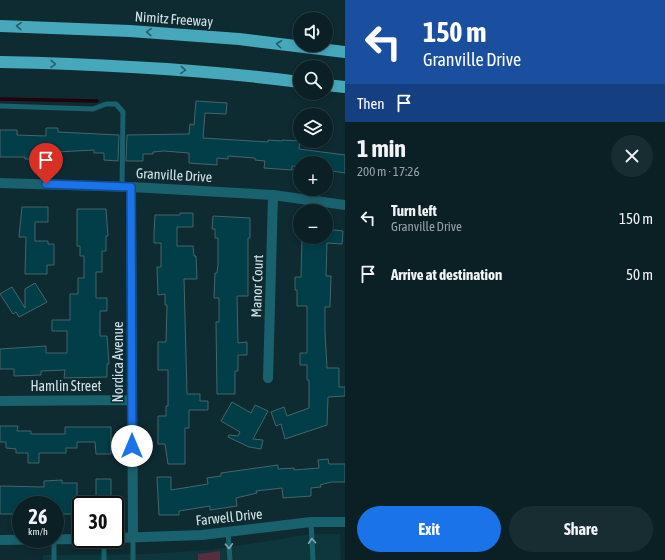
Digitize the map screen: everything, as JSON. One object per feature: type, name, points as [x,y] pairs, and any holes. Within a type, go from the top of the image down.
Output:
[{"type":"highway","name":"Nimitz Freeway","points":[[0,26],[239,39],[345,52]]},
{"type":"highway","points":[[0,62],[130,66],[237,74],[293,81]]},
{"type":"highway","points":[[333,86],[345,87]]},
{"type":"street","name":"Granville Drive","points":[[0,183],[126,187],[273,195],[345,205]]},
{"type":"street","name":"Nordica Avenue","points":[[126,187],[132,400],[133,538]]},
{"type":"street","name":"Manor Court","points":[[268,378],[273,195]]},
{"type":"street","name":"Hamlin Street","points":[[0,401],[132,400]]},
{"type":"street","name":"Farwell Drive","points":[[124,538],[202,535],[311,522],[345,522]]},
{"type":"street","points":[[0,540],[12,540]]},
{"type":"lane","points":[[0,106],[93,109],[106,104],[116,104],[123,112],[126,187]]},
{"type":"lane","points":[[311,522],[313,560]]},
{"type":"lane","points":[[228,532],[230,560]]},
{"type":"lane","points":[[133,538],[133,560]]},
{"type":"lane","points":[[54,548],[54,560]]},
{"type":"lane","points":[[104,548],[104,560]]},
{"type":"shaded area","points":[[311,534],[340,534],[341,560],[43,560],[43,555],[151,554],[218,549]]},
{"type":"shaded area","points":[[220,551],[220,560],[198,560],[198,554]]},
{"type":"building","points":[[196,101],[227,103],[226,114],[205,113],[203,138],[268,142],[268,140],[293,141],[293,148],[345,155],[345,173],[333,171],[333,156],[293,156],[292,170],[264,168],[265,161],[255,160],[255,158],[228,156],[228,159],[217,158],[217,165],[189,163],[189,153],[164,151],[153,152],[153,154],[143,154],[143,161],[126,161],[127,135],[189,134],[190,124],[194,125]]},
{"type":"building","points":[[46,128],[58,128],[58,132],[119,135],[118,161],[104,160],[104,153],[94,153],[94,150],[57,152],[57,159],[0,157],[0,130],[17,130],[17,135],[46,136]]},
{"type":"building","points":[[22,207],[48,207],[48,222],[35,222],[35,241],[48,241],[48,244],[54,244],[54,265],[47,265],[47,274],[25,274],[26,237],[19,237]]},
{"type":"building","points":[[77,209],[106,209],[108,236],[106,236],[106,251],[102,251],[102,272],[96,272],[96,298],[107,298],[107,311],[100,311],[100,336],[107,336],[109,364],[107,364],[107,377],[64,378],[65,370],[41,371],[41,375],[14,376],[14,369],[0,369],[0,349],[46,346],[46,353],[67,353],[67,331],[52,331],[52,320],[70,320],[70,294],[78,294],[78,278],[84,278],[84,256],[80,256],[80,246],[77,246]]},
{"type":"building","points":[[180,213],[193,213],[193,227],[177,227],[177,246],[193,246],[194,256],[196,256],[197,279],[184,279],[187,394],[200,394],[200,401],[208,401],[208,410],[189,410],[189,428],[185,428],[185,464],[168,464],[165,444],[158,444],[158,416],[166,416],[166,406],[168,406],[168,370],[158,370],[158,342],[166,342],[167,305],[165,305],[165,294],[158,295],[157,267],[161,267],[161,243],[154,243],[154,234],[155,215],[180,215]]},
{"type":"building","points":[[213,216],[250,218],[250,238],[248,238],[248,296],[237,296],[238,343],[247,342],[247,355],[238,355],[238,371],[235,371],[235,394],[217,394],[216,322],[219,322],[219,298],[214,298],[215,273],[217,273],[218,264],[218,238],[215,238],[215,229],[212,229]]},
{"type":"building","points":[[333,230],[343,231],[342,244],[333,243]]},
{"type":"building","points":[[302,244],[327,244],[326,276],[331,276],[330,307],[325,307],[327,368],[339,368],[339,387],[345,387],[345,396],[328,397],[327,425],[285,439],[281,424],[276,426],[271,412],[284,407],[287,416],[309,408],[309,380],[307,380],[307,365],[300,365],[300,353],[307,353],[307,306],[297,306],[297,290],[295,290],[295,277],[301,277]]},
{"type":"building","points":[[35,283],[47,302],[19,317],[16,312],[13,314],[0,294],[12,287],[25,308],[25,289]]},
{"type":"building","points":[[232,402],[251,413],[255,405],[268,411],[253,439],[263,440],[261,449],[249,447],[228,437],[229,435],[238,436],[240,432],[221,421]]},
{"type":"building","points":[[0,426],[18,426],[17,431],[31,431],[31,434],[65,434],[65,427],[111,427],[111,454],[96,454],[95,442],[77,442],[77,448],[66,448],[66,453],[39,453],[39,463],[28,463],[28,453],[16,453],[16,449],[6,448],[6,442],[0,442]]},
{"type":"building","points":[[328,459],[329,464],[345,464],[345,482],[331,482],[320,485],[321,487],[311,488],[311,496],[283,498],[282,488],[256,491],[257,493],[236,498],[237,506],[210,510],[210,506],[179,511],[179,515],[159,515],[157,477],[171,477],[171,490],[208,484],[207,478],[221,476],[221,473],[278,465],[278,469],[294,468],[294,470],[319,468],[318,460]]},
{"type":"building","points":[[96,479],[111,479],[111,496],[96,496]]},
{"type":"building","points":[[62,480],[62,483],[77,483],[77,496],[72,496],[72,514],[64,514],[64,496],[12,496],[12,514],[0,514],[0,486],[44,487],[44,481]]},
{"type":"waterway","points":[[0,99],[97,101]]},
{"type":"route","points":[[46,184],[131,187],[132,446]]}]
